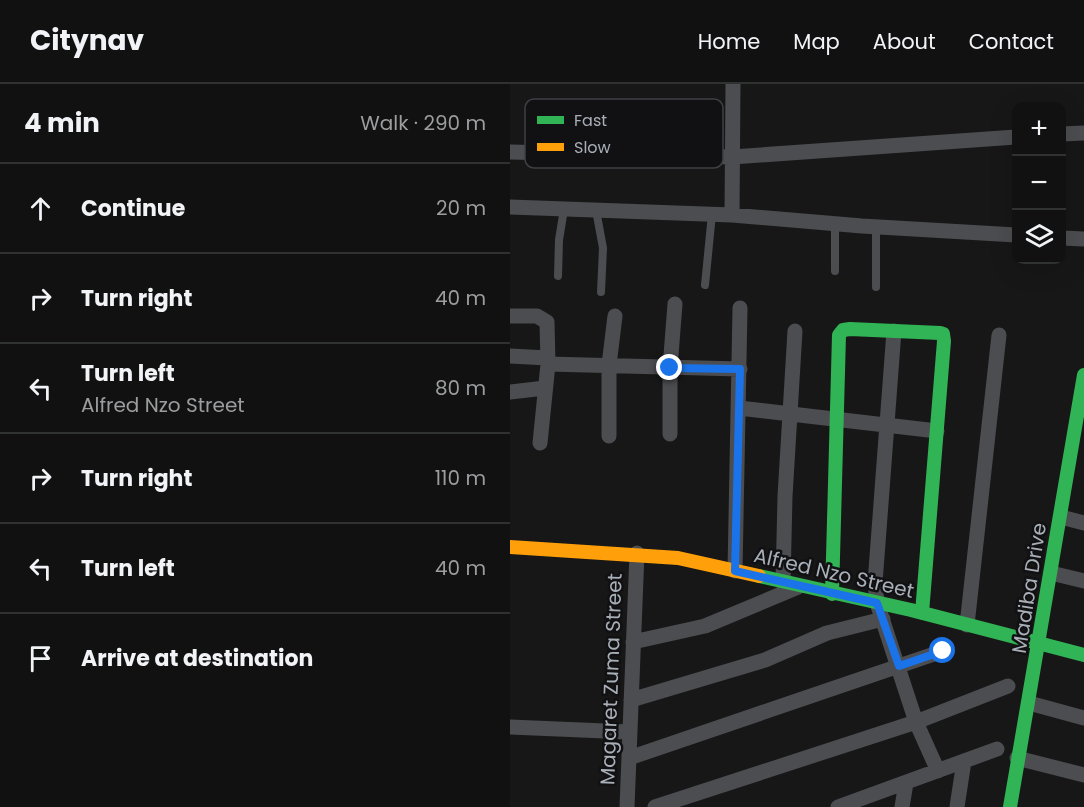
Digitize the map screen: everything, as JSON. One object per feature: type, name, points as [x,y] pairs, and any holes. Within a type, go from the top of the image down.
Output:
[{"type":"street","points":[[732,214],[733,84]]},
{"type":"street","points":[[1066,134],[1084,133]]},
{"type":"street","points":[[723,157],[1012,137]]},
{"type":"street","points":[[510,152],[525,152]]},
{"type":"street","points":[[510,207],[732,214],[835,224],[1012,236]]},
{"type":"street","points":[[1066,238],[1084,239]]},
{"type":"street","points":[[670,434],[670,368],[675,304]]},
{"type":"street","points":[[735,571],[740,308]]},
{"type":"street","points":[[510,316],[537,316],[547,322],[548,361],[540,443]]},
{"type":"street","points":[[609,436],[609,365],[615,316]]},
{"type":"street","points":[[832,594],[839,335],[843,330],[850,329],[943,334],[926,583],[921,613]]},
{"type":"street","points":[[633,642],[705,626],[791,585],[789,414],[795,331]]},
{"type":"street","points":[[894,331],[875,583],[877,603],[916,722],[938,771]]},
{"type":"street","points":[[967,625],[999,335]]},
{"type":"street","points":[[510,356],[609,365],[740,369]]},
{"type":"street","name":"Madiba Drive","points":[[1010,807],[1060,518],[1077,462],[1084,375]]},
{"type":"street","points":[[510,392],[545,388]]},
{"type":"street","points":[[739,408],[937,431]]},
{"type":"street","points":[[1060,518],[1084,523]]},
{"type":"street","name":"Alfred Nzo Street","points":[[510,547],[637,553],[678,558],[921,613],[1084,655]]},
{"type":"street","name":"Magaret Zuma Street","points":[[627,807],[637,553]]},
{"type":"street","points":[[1051,573],[1084,581]]},
{"type":"street","points":[[631,700],[765,660],[827,633],[883,619]]},
{"type":"street","points":[[629,758],[943,651]]},
{"type":"street","points":[[655,807],[916,722],[1008,686]]},
{"type":"street","points":[[1029,703],[1084,718]]},
{"type":"street","points":[[510,727],[629,732]]},
{"type":"street","points":[[841,806],[997,749]]},
{"type":"street","points":[[1017,758],[1084,776]]},
{"type":"street","points":[[957,807],[964,761]]},
{"type":"street","points":[[902,807],[906,783]]},
{"type":"lane","points":[[558,276],[559,240],[564,209]]},
{"type":"lane","points":[[596,210],[603,248],[601,292]]},
{"type":"lane","points":[[705,285],[712,214]]},
{"type":"lane","points":[[835,224],[835,271]]},
{"type":"lane","points":[[876,227],[876,287]]},
{"type":"traffic: fast","points":[[832,594],[839,335],[843,330],[850,329],[940,333],[943,334],[944,341],[922,613]]},
{"type":"traffic: fast","points":[[1010,807],[1084,375]]},
{"type":"traffic: fast","points":[[759,576],[911,610],[1084,655]]},
{"type":"traffic: slow","points":[[510,547],[678,558],[759,576]]},
{"type":"route","points":[[670,368],[740,369],[735,571],[877,603],[899,666],[943,651]]}]
